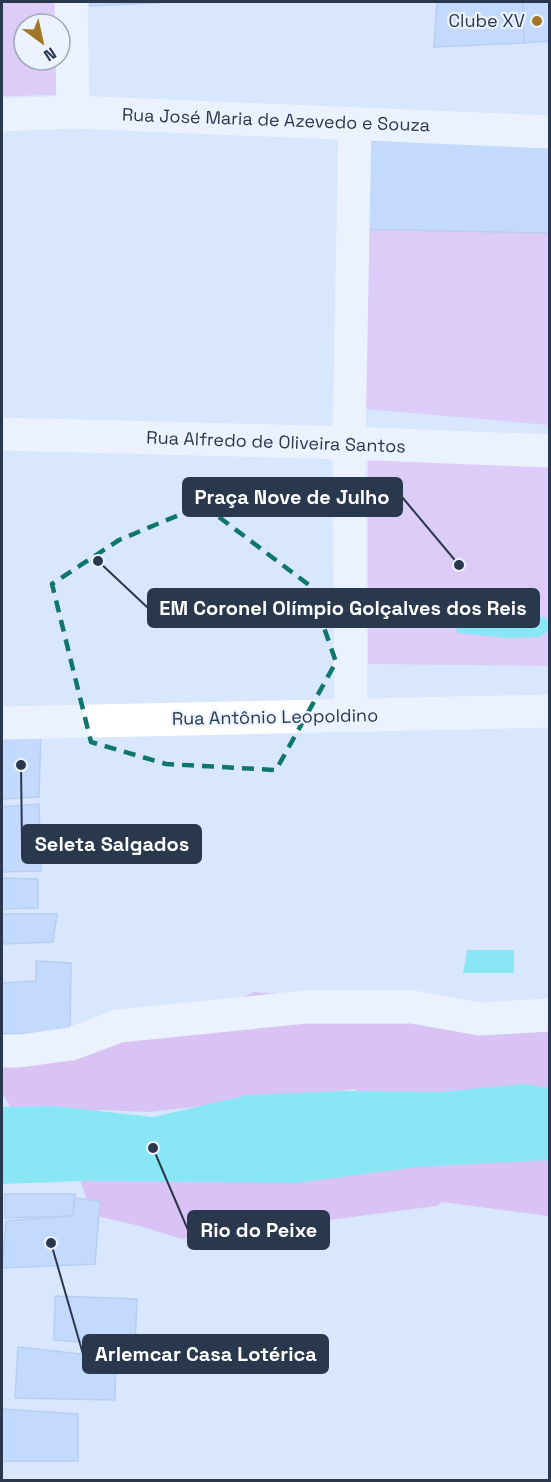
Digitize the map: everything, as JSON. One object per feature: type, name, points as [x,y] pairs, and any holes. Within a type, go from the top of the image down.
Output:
[{"type":"street","points":[[71,2],[73,112]]},
{"type":"street","name":"Rua José Maria de Azevedo e Souza","points":[[2,115],[73,112],[549,132]]},
{"type":"street","points":[[351,715],[349,443],[355,123]]},
{"type":"street","name":"Rua Alfredo de Oliveira Santos","points":[[2,434],[549,451]]},
{"type":"street","name":"Rua Antônio Leopoldino","points":[[2,723],[549,711]]},
{"type":"street","points":[[2,1051],[71,1044],[119,1026],[306,1007],[413,1007],[480,1019],[549,1015]]},
{"type":"highlighted area","points":[[203,505],[309,585],[336,662],[276,770],[166,764],[91,742],[52,584],[119,540]]},
{"type":"shaded area","points":[[2,2],[59,2],[59,12],[12,12],[12,72],[59,72],[59,95],[2,96]]},
{"type":"shaded area","points":[[355,229],[549,233],[549,425],[365,409]]},
{"type":"shaded area","points":[[368,447],[549,466],[549,666],[368,664]]},
{"type":"shaded area","points":[[254,992],[549,1016],[549,1100],[359,1093],[355,1089],[149,1112],[100,1110],[57,1117],[13,1111],[2,1093],[2,1066],[207,1014]]},
{"type":"shaded area","points":[[549,1155],[549,1216],[442,1202],[437,1206],[182,1239],[92,1215],[77,1171]]},
{"type":"water","points":[[467,611],[545,617],[549,629],[541,637],[506,638],[458,633],[449,616]]},
{"type":"water","points":[[467,950],[514,950],[514,973],[463,973]]},
{"type":"water","points":[[524,1084],[549,1088],[549,1160],[417,1167],[296,1183],[83,1181],[2,1184],[2,1107],[54,1106],[153,1117],[248,1095],[344,1091],[440,1092]]},
{"type":"building","points":[[90,2],[175,2],[90,6]]},
{"type":"building","points":[[437,2],[523,2],[524,43],[434,47]]},
{"type":"building","name":"Clube XV","points":[[523,2],[550,2],[550,41],[524,43]]},
{"type":"building","points":[[368,141],[550,144],[550,233],[355,229]]},
{"type":"building","points":[[41,730],[39,797],[2,799],[2,732]]},
{"type":"building","points":[[39,804],[41,871],[2,872],[2,807]]},
{"type":"building","points":[[2,878],[38,879],[38,908],[2,909]]},
{"type":"building","points":[[2,914],[57,914],[53,942],[2,944]]},
{"type":"building","points":[[36,961],[71,963],[70,1032],[2,1034],[2,983],[36,981]]},
{"type":"building","points":[[5,1194],[75,1194],[73,1216],[5,1218]]},
{"type":"building","points":[[75,1198],[100,1201],[95,1264],[2,1268],[6,1221],[73,1216]]},
{"type":"building","points":[[55,1296],[137,1299],[135,1346],[54,1340]]},
{"type":"building","points":[[18,1347],[116,1358],[115,1400],[15,1398]]},
{"type":"building","points":[[2,1409],[78,1414],[78,1461],[2,1461]]},
{"type":"place","name":"Clube XV","points":[[537,21]]},
{"type":"place","name":"EM Coronel Olímpio Golçalves dos Reis","points":[[98,561]]},
{"type":"place","name":"Praça Nove de Julho","points":[[459,565]]},
{"type":"place","name":"Seleta Salgados","points":[[21,765]]},
{"type":"place","name":"Rio do Peixe","points":[[153,1148]]},
{"type":"place","name":"Arlemcar Casa Lotérica","points":[[51,1243]]}]
